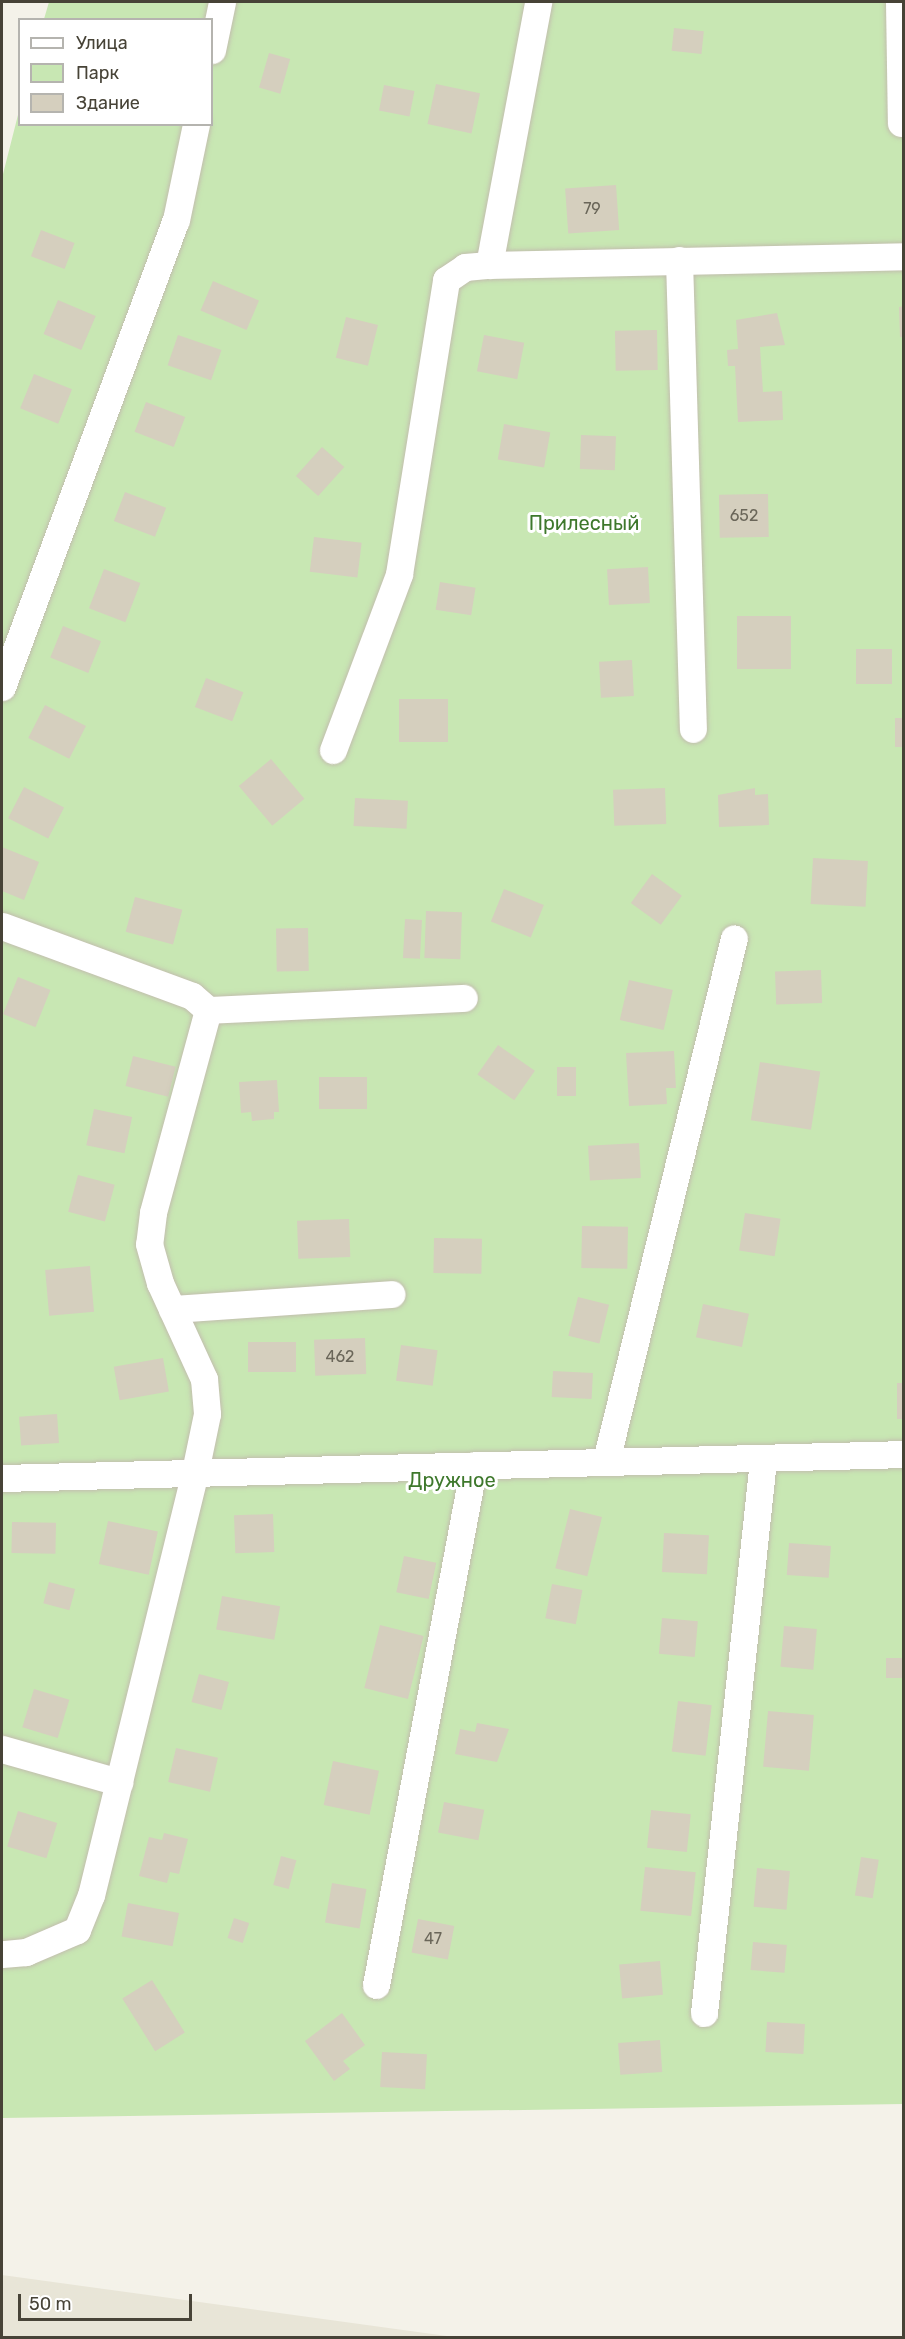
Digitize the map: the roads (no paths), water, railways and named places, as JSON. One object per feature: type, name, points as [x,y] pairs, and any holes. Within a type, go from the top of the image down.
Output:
[{"type":"street","points":[[213,45],[222,2]]},
{"type":"street","points":[[489,265],[538,2]]},
{"type":"street","points":[[899,2],[901,123]]},
{"type":"street","points":[[2,687],[176,220],[196,126]]},
{"type":"street","points":[[333,750],[399,574],[446,280],[465,267],[489,265],[903,256]]},
{"type":"street","points":[[679,260],[693,729]]},
{"type":"street","points":[[2,926],[192,996],[208,1010],[465,998]]},
{"type":"street","points":[[606,1461],[734,938]]},
{"type":"street","points":[[2,1954],[26,1952],[77,1930],[119,1782],[194,1476],[207,1414],[204,1380],[172,1309],[149,1244],[153,1214],[208,1010]]},
{"type":"street","points":[[172,1309],[391,1294]]},
{"type":"street","points":[[2,1478],[194,1476],[474,1465],[763,1460],[903,1454]]},
{"type":"street","points":[[704,2013],[763,1460]]},
{"type":"street","points":[[376,1985],[474,1465]]},
{"type":"street","points":[[2,1749],[119,1782]]},
{"type":"park label","name":"Прилесный","points":[[584,523]]},
{"type":"park label","name":"Дружное","points":[[452,1480]]}]
